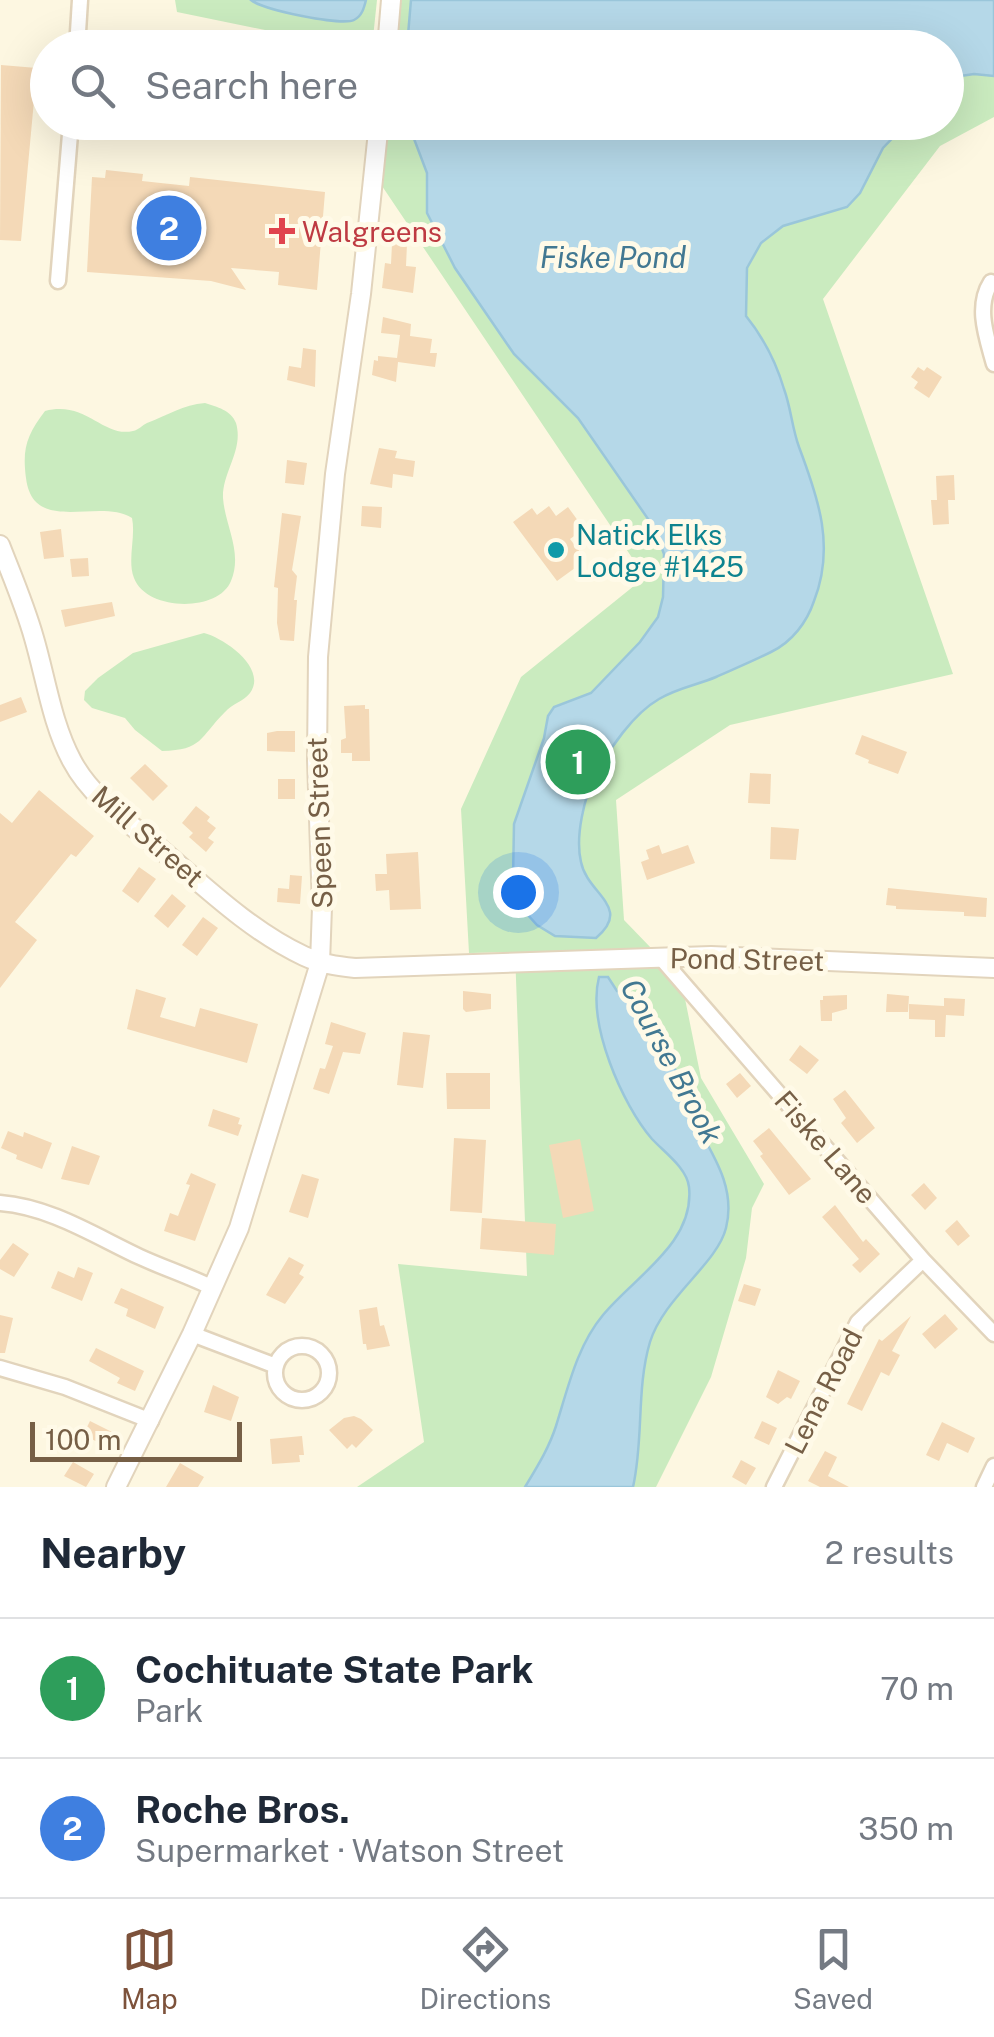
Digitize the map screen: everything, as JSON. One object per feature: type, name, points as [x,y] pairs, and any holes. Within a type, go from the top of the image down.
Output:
[{"type":"street","points":[[78,30],[80,0]]},
{"type":"street","points":[[388,30],[391,0]]},
{"type":"street","points":[[58,281],[70,140]]},
{"type":"street","name":"Speen Street","points":[[116,1487],[213,1288],[260,1168],[320,963],[318,657],[335,474],[377,140]]},
{"type":"street","points":[[990,282],[983,294],[983,312],[994,364]]},
{"type":"street","name":"Mill Street","points":[[0,545],[34,637],[60,734],[84,779],[113,809],[237,912],[290,949],[320,963]]},
{"type":"street","name":"Pond Street","points":[[320,963],[355,968],[780,957],[994,968]]},
{"type":"street","name":"Fiske Lane","points":[[661,958],[923,1260],[994,1334]]},
{"type":"street","points":[[0,1202],[88,1230],[213,1288]]},
{"type":"street","name":"Lena Road","points":[[774,1487],[858,1322],[923,1260]]},
{"type":"street","points":[[192,1334],[276,1366]]},
{"type":"street","points":[[0,1368],[65,1386],[151,1421]]},
{"type":"street","points":[[984,1487],[994,1466]]},
{"type":"green space","points":[[175,0],[377,0],[374,30],[265,30],[177,12]]},
{"type":"green space","points":[[400,0],[994,0],[994,117],[964,133],[964,30],[397,30]]},
{"type":"green space","points":[[386,140],[951,140],[940,146],[823,299],[953,674],[730,725],[616,800],[624,920],[681,979],[701,1078],[764,1184],[752,1208],[746,1258],[711,1377],[656,1487],[357,1487],[424,1442],[398,1264],[527,1276],[515,952],[469,953],[461,809],[521,677],[645,577],[382,186]]},
{"type":"green space","points":[[205,403],[227,412],[238,433],[223,498],[234,549],[234,570],[224,591],[212,599],[198,603],[167,602],[141,589],[134,578],[132,518],[103,511],[54,511],[41,506],[31,496],[26,478],[26,450],[45,411],[72,410],[122,432]]},
{"type":"green space","points":[[204,633],[222,641],[249,664],[254,683],[250,693],[228,709],[193,745],[162,751],[125,718],[92,708],[84,700],[85,691],[98,678],[133,653]]},
{"type":"water","points":[[251,0],[366,0],[359,16],[347,21],[285,12]]},
{"type":"water","points":[[411,0],[994,0],[994,76],[964,75],[964,30],[408,30]]},
{"type":"water","name":"Fiske Pond","points":[[414,140],[891,140],[860,193],[847,207],[783,226],[761,243],[747,268],[746,316],[777,369],[818,505],[824,543],[820,581],[807,616],[786,643],[649,705],[608,753],[588,794],[579,841],[585,873],[609,909],[606,927],[596,938],[555,936],[537,925],[518,904],[513,880],[514,824],[554,707],[591,693],[640,642],[658,617],[663,597],[664,554],[655,529],[578,418],[514,354],[455,268],[427,213],[427,173]]},
{"type":"water","points":[[599,977],[608,977],[617,991],[641,995],[645,1001],[657,1045],[675,1069],[687,1106],[723,1179],[727,1194],[726,1228],[712,1255],[667,1310],[650,1342],[633,1487],[525,1487],[550,1442],[586,1340],[603,1315],[673,1242],[688,1207],[689,1187],[684,1173],[641,1124],[610,1063],[598,1017]]},
{"type":"building","points":[[1,65],[30,67],[30,140],[21,241],[0,240]]},
{"type":"building","points":[[106,170],[143,174],[142,181],[189,186],[190,177],[325,192],[317,290],[278,285],[279,272],[231,268],[246,290],[211,281],[87,272],[92,177],[105,178]]},
{"type":"building","points":[[392,244],[407,244],[406,266],[416,267],[413,293],[382,288],[385,263],[391,264]]},
{"type":"building","points":[[383,317],[411,324],[410,336],[432,339],[430,353],[437,353],[435,367],[398,362],[396,382],[372,375],[378,356],[397,358],[400,335],[381,333]]},
{"type":"building","points":[[303,348],[316,350],[315,387],[287,380],[289,366],[301,368]]},
{"type":"building","points":[[918,367],[924,371],[927,367],[942,377],[929,398],[914,388],[918,382],[911,377]]},
{"type":"building","points":[[379,448],[397,451],[395,458],[415,461],[413,477],[393,474],[392,488],[370,484]]},
{"type":"building","points":[[287,460],[307,463],[304,485],[285,483]]},
{"type":"building","points":[[954,475],[955,500],[948,500],[949,524],[933,525],[931,500],[937,500],[936,476]]},
{"type":"building","points":[[362,506],[382,507],[381,528],[361,526]]},
{"type":"building","name":"Natick Elks Lodge #1425","points":[[549,506],[556,516],[568,507],[584,529],[570,539],[586,560],[557,581],[513,522],[532,508],[537,515]]},
{"type":"building","points":[[282,513],[301,516],[292,570],[297,576],[294,641],[280,640],[277,623],[278,588],[274,587]]},
{"type":"building","points":[[61,529],[64,557],[44,559],[40,532]]},
{"type":"building","points":[[88,558],[89,576],[72,577],[70,559]]},
{"type":"building","points":[[112,602],[115,616],[65,627],[61,610]]},
{"type":"building","points":[[21,697],[27,712],[0,722],[0,705]]},
{"type":"building","points":[[365,705],[369,709],[370,761],[352,761],[352,753],[341,753],[341,740],[346,738],[344,706]]},
{"type":"building","points":[[295,731],[295,752],[267,751],[267,733]]},
{"type":"building","points":[[862,735],[907,752],[898,774],[855,754]]},
{"type":"building","points":[[145,764],[168,786],[153,801],[130,778]]},
{"type":"building","points":[[750,773],[771,774],[770,804],[748,803]]},
{"type":"building","points":[[278,779],[295,779],[295,799],[278,799]]},
{"type":"building","points":[[39,790],[94,836],[76,857],[71,854],[15,922],[37,940],[0,988],[0,813],[12,823]]},
{"type":"building","points":[[196,806],[216,828],[208,838],[214,842],[206,852],[189,837],[193,833],[182,823]]},
{"type":"building","points":[[771,827],[799,829],[796,860],[770,859]]},
{"type":"building","points":[[659,845],[662,854],[688,845],[695,863],[647,880],[641,862],[649,859],[646,850]]},
{"type":"building","points":[[418,852],[421,909],[390,910],[389,890],[376,891],[375,874],[387,874],[386,854]]},
{"type":"building","points":[[139,867],[156,879],[138,903],[122,891]]},
{"type":"building","points":[[290,875],[302,876],[300,904],[277,902],[278,888],[289,889]]},
{"type":"building","points":[[888,888],[987,898],[986,917],[964,916],[964,912],[896,909],[886,905]]},
{"type":"building","points":[[172,894],[186,906],[168,928],[154,916]]},
{"type":"building","points":[[203,917],[218,928],[197,956],[182,945]]},
{"type":"building","points":[[136,989],[166,998],[160,1017],[195,1027],[200,1008],[258,1024],[247,1063],[127,1029]]},
{"type":"building","points":[[463,991],[491,994],[491,1009],[466,1012]]},
{"type":"building","points":[[887,994],[909,996],[908,1012],[886,1012]]},
{"type":"building","points":[[847,995],[847,1009],[832,1013],[832,1021],[821,1021],[823,996]]},
{"type":"building","points":[[944,998],[965,999],[964,1016],[946,1015],[945,1037],[935,1037],[935,1020],[909,1019],[909,1004],[944,1006]]},
{"type":"building","points":[[331,1022],[366,1033],[360,1054],[343,1052],[329,1094],[313,1089],[333,1046],[325,1044]]},
{"type":"building","points":[[403,1032],[430,1035],[423,1088],[397,1085]]},
{"type":"building","points":[[800,1045],[819,1060],[807,1074],[789,1060]]},
{"type":"building","points":[[446,1073],[490,1073],[490,1109],[447,1109]]},
{"type":"building","points":[[740,1073],[751,1086],[737,1098],[726,1084]]},
{"type":"building","points":[[845,1090],[875,1128],[857,1143],[841,1123],[846,1118],[833,1099]]},
{"type":"building","points":[[213,1109],[240,1118],[238,1136],[208,1126]]},
{"type":"building","points":[[769,1128],[811,1179],[789,1195],[753,1141]]},
{"type":"building","points":[[8,1131],[23,1137],[24,1132],[52,1143],[42,1169],[1,1148]]},
{"type":"building","points":[[454,1138],[486,1140],[482,1213],[450,1211]]},
{"type":"building","points":[[580,1139],[594,1211],[563,1218],[549,1145]]},
{"type":"building","points":[[72,1146],[100,1156],[89,1185],[61,1179]]},
{"type":"building","points":[[191,1173],[216,1184],[195,1241],[164,1231],[170,1213],[178,1216]]},
{"type":"building","points":[[302,1174],[319,1179],[308,1218],[289,1212]]},
{"type":"building","points":[[924,1183],[937,1198],[925,1210],[911,1195]]},
{"type":"building","points":[[835,1205],[863,1242],[866,1239],[880,1254],[860,1273],[852,1265],[859,1259],[822,1217]]},
{"type":"building","points":[[482,1218],[556,1224],[554,1255],[480,1249]]},
{"type":"building","points":[[957,1220],[970,1236],[958,1246],[945,1231]]},
{"type":"building","points":[[13,1243],[29,1254],[14,1277],[0,1269],[0,1260]]},
{"type":"building","points":[[289,1257],[304,1265],[299,1274],[304,1277],[285,1304],[266,1295]]},
{"type":"building","points":[[78,1267],[93,1273],[82,1301],[51,1288],[58,1271],[74,1278]]},
{"type":"building","points":[[744,1284],[761,1289],[755,1306],[738,1301]]},
{"type":"building","points":[[121,1288],[164,1307],[155,1329],[126,1316],[128,1309],[114,1303]]},
{"type":"building","points":[[377,1307],[380,1326],[384,1325],[390,1346],[367,1350],[359,1310]]},
{"type":"building","points":[[945,1314],[958,1329],[935,1349],[922,1334]]},
{"type":"building","points":[[0,1315],[13,1318],[5,1353],[0,1353]]},
{"type":"building","points":[[911,1316],[892,1351],[900,1355],[889,1376],[881,1372],[862,1411],[847,1404],[879,1339],[882,1341]]},
{"type":"building","points":[[96,1348],[144,1371],[135,1391],[117,1383],[120,1378],[89,1361]]},
{"type":"building","points":[[778,1370],[800,1381],[791,1399],[787,1397],[778,1404],[766,1397]]},
{"type":"building","points":[[213,1385],[239,1397],[231,1421],[204,1412]]},
{"type":"building","points":[[354,1416],[373,1430],[356,1448],[352,1444],[347,1449],[329,1430],[344,1418]]},
{"type":"building","points":[[90,1421],[112,1432],[106,1446],[83,1435]]},
{"type":"building","points":[[762,1421],[777,1428],[769,1445],[754,1438]]},
{"type":"building","points":[[942,1422],[975,1438],[968,1453],[947,1443],[939,1461],[926,1455]]},
{"type":"building","points":[[302,1436],[304,1455],[299,1455],[300,1462],[272,1464],[270,1439]]},
{"type":"building","points":[[825,1451],[837,1457],[828,1476],[849,1487],[820,1487],[808,1481]]},
{"type":"building","points":[[741,1460],[756,1468],[746,1485],[732,1477]]},
{"type":"building","points":[[73,1462],[94,1474],[86,1487],[64,1476]]},
{"type":"building","points":[[180,1463],[204,1477],[198,1487],[166,1487]]},
{"type":"place","name":"Roche Bros.","points":[[169,228]]},
{"type":"place","name":"Walgreens","points":[[282,231]]},
{"type":"place","name":"Natick Elks Lodge #1425","points":[[556,550]]},
{"type":"place","name":"Cochituate State Park","points":[[578,762]]},
{"type":"water label","name":"Course Brook","points":[[672,1061]]}]
